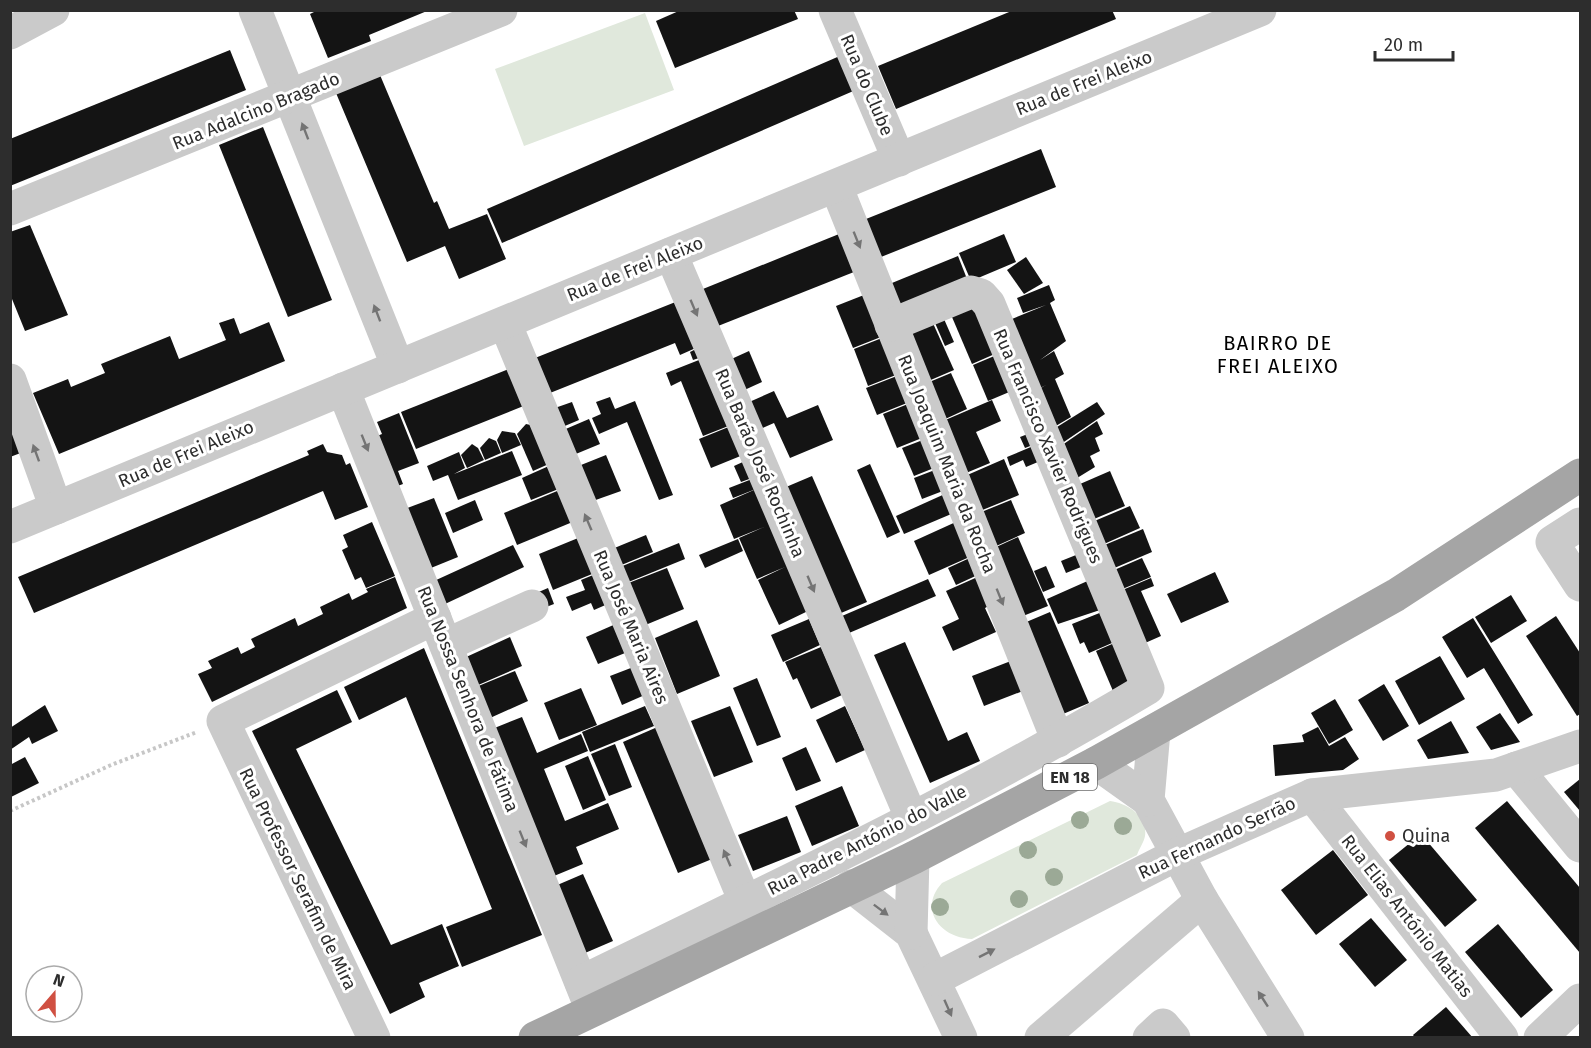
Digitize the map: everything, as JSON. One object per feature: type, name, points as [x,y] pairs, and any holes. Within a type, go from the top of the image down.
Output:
[{"type":"main road","name":"EN 18","points":[[536,1038],[586,996],[752,916],[851,886],[913,858],[1096,763],[1396,595],[1581,475]]},
{"type":"street","points":[[10,33],[53,10]]},
{"type":"street","points":[[255,10],[292,97],[398,367]]},
{"type":"street","name":"Rua Adalcino Bragado","points":[[10,209],[292,97],[501,10]]},
{"type":"street","name":"Rua do Clube","points":[[835,10],[899,160]]},
{"type":"street","name":"Rua de Frei Aleixo","points":[[10,527],[1260,10]]},
{"type":"street","name":"Rua Joaquim Maria da Rocha","points":[[836,186],[1059,741]]},
{"type":"street","name":"Rua Barão José Rochinha","points":[[671,254],[911,817]]},
{"type":"street","name":"Rua Francisco Xavier Rodrigues","points":[[891,325],[971,292],[981,295],[989,304],[1148,688]]},
{"type":"street","name":"Rua José Maria Aires","points":[[505,323],[752,916]]},
{"type":"street","points":[[10,380],[56,508]]},
{"type":"street","name":"Rua Nossa Senhora de Fátima","points":[[343,389],[586,996]]},
{"type":"street","points":[[1581,524],[1552,542],[1581,585]]},
{"type":"street","points":[[222,721],[440,632],[532,606]]},
{"type":"street","name":"Rua Padre António do Valle","points":[[752,916],[911,817],[1059,741],[1148,688]]},
{"type":"street","name":"Rua Professor Serafim de Mira","points":[[222,721],[374,1038]]},
{"type":"street","points":[[1154,731],[1148,800],[1202,900],[1288,1038]]},
{"type":"street","name":"Rua Fernando Serrão","points":[[935,979],[1176,855],[1312,795],[1496,776],[1581,746]]},
{"type":"street","points":[[1096,763],[1129,789],[1148,800]]},
{"type":"street","points":[[1516,768],[1581,846]]},
{"type":"street","name":"Rua Elias António Matias","points":[[1312,795],[1502,1038]]},
{"type":"street","points":[[911,933],[913,858]]},
{"type":"street","points":[[851,886],[911,933],[935,979],[961,1038]]},
{"type":"street","points":[[1041,1038],[1202,900]]},
{"type":"street","points":[[1554,1033],[1581,1000]]},
{"type":"street","points":[[1149,1038],[1163,1025],[1174,1038]]},
{"type":"path","points":[[10,811],[111,765],[222,721]]},
{"type":"shaded area","points":[[645,13],[674,90],[524,146],[495,69]]},
{"type":"shaded area","points":[[1110,801],[1123,804],[1135,812],[1143,822],[1145,836],[1137,855],[972,939],[950,933],[936,920],[932,903],[942,883]]},
{"type":"building","points":[[318,10],[427,11],[369,35],[371,41],[328,58],[310,14]]},
{"type":"building","points":[[681,10],[794,10],[798,19],[675,68],[656,21]]},
{"type":"building","points":[[1014,10],[1112,10],[1116,19],[896,109],[878,66]]},
{"type":"building","points":[[230,50],[246,90],[10,186],[10,139]]},
{"type":"building","points":[[842,55],[858,89],[502,243],[487,209]]},
{"type":"building","points":[[380,75],[434,203],[437,201],[449,229],[487,214],[506,259],[459,279],[445,246],[407,262],[336,93]]},
{"type":"building","points":[[263,127],[332,300],[288,317],[219,145]]},
{"type":"building","points":[[1041,149],[1056,187],[876,259],[861,221]]},
{"type":"building","points":[[30,225],[68,315],[25,331],[10,294],[10,232]]},
{"type":"building","points":[[844,232],[859,270],[713,328],[698,291]]},
{"type":"building","points":[[1004,234],[1016,262],[971,281],[959,253]]},
{"type":"building","points":[[958,256],[969,284],[900,313],[887,285]]},
{"type":"building","points":[[1026,257],[1043,283],[1024,294],[1007,270]]},
{"type":"building","points":[[1049,285],[1055,300],[1050,303],[1066,341],[1040,360],[1054,351],[1064,374],[1055,379],[1071,417],[1049,430],[1032,393],[1046,385],[1032,392],[1012,319],[1046,305],[1023,313],[1017,298]]},
{"type":"building","points":[[869,293],[886,335],[853,348],[836,306]]},
{"type":"building","points":[[974,299],[997,353],[972,364],[949,310]]},
{"type":"building","points":[[678,301],[698,347],[680,355],[675,343],[545,395],[530,360]]},
{"type":"building","points":[[941,312],[954,342],[945,346],[932,316]]},
{"type":"building","points":[[234,318],[240,334],[269,322],[285,361],[59,454],[33,393],[68,379],[71,387],[105,373],[101,364],[170,336],[179,359],[226,340],[219,323]]},
{"type":"building","points":[[932,321],[954,370],[926,382],[905,333]]},
{"type":"building","points":[[887,336],[901,373],[868,386],[854,349]]},
{"type":"building","points":[[698,348],[702,357],[693,360],[690,352]]},
{"type":"building","points":[[749,351],[762,382],[740,392],[727,361]]},
{"type":"building","points":[[999,354],[1014,390],[988,401],[973,365]]},
{"type":"building","points":[[704,358],[731,425],[703,436],[681,381],[671,386],[666,373]]},
{"type":"building","points":[[511,368],[526,405],[416,449],[401,412]]},
{"type":"building","points":[[951,373],[967,409],[943,420],[927,383]]},
{"type":"building","points":[[902,374],[912,401],[877,415],[866,388]]},
{"type":"building","points":[[774,391],[787,418],[818,405],[833,440],[790,458],[774,423],[758,430],[747,403]]},
{"type":"building","points":[[610,397],[615,409],[635,401],[673,495],[659,500],[627,422],[599,434],[592,418],[601,414],[596,402]]},
{"type":"building","points":[[992,400],[1001,421],[976,432],[990,463],[966,473],[943,421]]},
{"type":"building","points":[[572,402],[579,420],[560,428],[552,409]]},
{"type":"building","points":[[913,402],[927,436],[897,448],[883,414]]},
{"type":"building","points":[[1097,402],[1105,414],[1055,448],[1049,432]]},
{"type":"building","points":[[10,413],[26,451],[10,457]]},
{"type":"building","points":[[399,413],[419,463],[398,471],[403,484],[392,488],[377,436],[382,434],[377,422]]},
{"type":"building","points":[[589,419],[600,444],[571,456],[561,431]]},
{"type":"building","points":[[1097,421],[1103,434],[1095,438],[1100,451],[1090,456],[1095,467],[1069,483],[1055,450]]},
{"type":"building","points":[[526,424],[535,426],[551,463],[533,471],[517,434]]},
{"type":"building","points":[[731,426],[743,455],[711,468],[699,439]]},
{"type":"building","points":[[502,431],[515,433],[521,445],[502,453],[497,440]]},
{"type":"building","points":[[1033,432],[1038,443],[1025,448],[1020,437]]},
{"type":"building","points":[[489,438],[496,441],[501,453],[485,460],[480,448]]},
{"type":"building","points":[[928,438],[939,466],[914,476],[902,448]]},
{"type":"building","points":[[323,444],[327,452],[342,455],[346,465],[350,463],[368,507],[335,520],[323,491],[34,613],[18,577],[309,455],[307,451]]},
{"type":"building","points":[[472,444],[478,448],[484,460],[467,468],[461,455]]},
{"type":"building","points":[[1038,444],[1045,459],[1026,467],[1023,460],[1010,466],[1007,457]]},
{"type":"building","points":[[512,451],[522,475],[458,500],[448,475],[433,481],[427,466],[459,452],[465,468],[454,474]]},
{"type":"building","points":[[606,455],[621,491],[590,502],[576,467]]},
{"type":"building","points":[[1004,459],[1019,495],[980,511],[965,476]]},
{"type":"building","points":[[745,461],[752,478],[741,482],[734,466]]},
{"type":"building","points":[[870,464],[900,532],[887,538],[857,470]]},
{"type":"building","points":[[551,465],[561,488],[531,500],[522,478]]},
{"type":"building","points":[[940,468],[948,489],[922,499],[914,478]]},
{"type":"building","points":[[1110,471],[1125,506],[1094,519],[1080,484]]},
{"type":"building","points":[[812,476],[867,602],[834,616],[779,490]]},
{"type":"building","points":[[752,479],[756,489],[733,498],[729,488]]},
{"type":"building","points":[[562,489],[575,521],[517,545],[504,513]]},
{"type":"building","points":[[756,489],[808,611],[779,625],[758,580],[785,567],[757,579],[739,538],[764,527],[734,539],[720,505]]},
{"type":"building","points":[[947,493],[956,512],[904,534],[896,516]]},
{"type":"building","points":[[434,498],[458,557],[426,570],[402,510]]},
{"type":"building","points":[[475,500],[483,520],[453,533],[445,513]]},
{"type":"building","points":[[1011,500],[1025,533],[994,547],[979,513]]},
{"type":"building","points":[[1130,506],[1140,528],[1095,548],[1085,525]]},
{"type":"building","points":[[958,521],[974,555],[929,575],[914,541]]},
{"type":"building","points":[[372,522],[395,576],[366,588],[361,577],[355,580],[342,550],[348,547],[343,535]]},
{"type":"building","points":[[1143,529],[1152,552],[1105,572],[1095,549]]},
{"type":"building","points":[[646,535],[653,552],[619,566],[612,549]]},
{"type":"building","points":[[583,536],[597,572],[553,590],[539,554]]},
{"type":"building","points":[[1018,537],[1048,606],[1023,616],[994,548]]},
{"type":"building","points":[[738,539],[743,551],[705,568],[699,555]]},
{"type":"building","points":[[679,543],[685,559],[626,583],[620,567]]},
{"type":"building","points":[[513,545],[524,567],[445,604],[434,581]]},
{"type":"building","points":[[1081,553],[1086,565],[1066,573],[1061,561]]},
{"type":"building","points":[[974,556],[982,573],[956,585],[948,568]]},
{"type":"building","points":[[1142,558],[1151,577],[1113,593],[1105,574]]},
{"type":"building","points":[[1046,566],[1055,587],[1043,592],[1034,571]]},
{"type":"building","points":[[667,568],[684,609],[643,626],[626,584]]},
{"type":"building","points":[[1215,572],[1229,602],[1181,623],[1167,594]]},
{"type":"building","points":[[598,573],[610,603],[594,610],[591,603],[572,611],[566,597],[585,590],[581,580]]},
{"type":"building","points":[[982,575],[994,603],[985,608],[996,632],[953,651],[942,627],[959,619],[946,591]]},
{"type":"building","points":[[395,577],[407,608],[212,702],[198,674],[212,668],[208,661],[238,647],[241,654],[255,647],[251,639],[295,618],[298,626],[323,614],[320,607],[349,593],[352,600],[368,592],[366,589]]},
{"type":"building","points":[[1151,578],[1154,586],[1141,591],[1161,636],[1136,647],[1113,594]]},
{"type":"building","points":[[928,579],[936,596],[842,636],[835,619]]},
{"type":"building","points":[[1092,579],[1106,608],[1058,624],[1047,599]]},
{"type":"building","points":[[548,588],[554,604],[541,609],[534,594]]},
{"type":"building","points":[[1511,595],[1527,621],[1491,643],[1475,617]]},
{"type":"building","points":[[1107,610],[1119,640],[1089,653],[1084,642],[1080,644],[1072,624]]},
{"type":"building","points":[[1050,612],[1089,703],[1063,714],[1024,623]]},
{"type":"building","points":[[1556,616],[1580,653],[1580,714],[1577,716],[1526,636]]},
{"type":"building","points":[[1473,618],[1533,715],[1518,724],[1484,668],[1467,678],[1442,637]]},
{"type":"building","points":[[809,619],[820,645],[783,662],[771,635]]},
{"type":"building","points":[[697,620],[720,676],[677,694],[655,638]]},
{"type":"building","points":[[618,623],[630,651],[598,664],[586,637]]},
{"type":"building","points":[[510,637],[522,666],[476,686],[464,658]]},
{"type":"building","points":[[1119,641],[1133,682],[1113,691],[1096,651]]},
{"type":"building","points":[[905,642],[948,741],[967,732],[980,761],[930,783],[874,655]]},
{"type":"building","points":[[821,647],[842,695],[811,709],[797,678],[793,680],[785,662]]},
{"type":"building","points":[[424,648],[542,935],[462,967],[446,927],[492,909],[406,697],[359,720],[344,687]]},
{"type":"building","points":[[1440,656],[1465,699],[1419,725],[1395,681]]},
{"type":"building","points":[[1016,659],[1028,689],[984,706],[972,676]]},
{"type":"building","points":[[636,666],[647,694],[622,705],[610,676]]},
{"type":"building","points":[[515,671],[528,701],[490,718],[476,687]]},
{"type":"building","points":[[757,678],[781,737],[757,746],[733,688]]},
{"type":"building","points":[[1384,684],[1409,726],[1383,741],[1358,700]]},
{"type":"building","points":[[581,688],[597,725],[559,740],[544,703]]},
{"type":"building","points":[[337,690],[352,722],[296,749],[391,945],[442,924],[459,966],[419,983],[425,997],[390,1014],[252,731]]},
{"type":"building","points":[[1335,699],[1353,730],[1329,744],[1311,713]]},
{"type":"building","points":[[45,705],[58,731],[32,744],[29,737],[10,750],[10,728]]},
{"type":"building","points":[[645,706],[654,726],[590,752],[582,732]]},
{"type":"building","points":[[730,706],[753,762],[714,777],[691,721]]},
{"type":"building","points":[[845,706],[865,750],[836,763],[816,720]]},
{"type":"building","points":[[1500,713],[1520,742],[1491,750],[1476,727]]},
{"type":"building","points":[[522,717],[537,753],[581,734],[588,751],[544,769],[565,821],[608,803],[619,829],[576,847],[583,864],[554,876],[492,729]]},
{"type":"building","points":[[1451,721],[1469,753],[1428,759],[1417,740]]},
{"type":"building","points":[[662,725],[717,857],[678,873],[623,742]]},
{"type":"building","points":[[1318,727],[1329,746],[1345,737],[1359,759],[1343,770],[1275,776],[1273,745],[1304,742],[1302,735]]},
{"type":"building","points":[[615,744],[632,787],[609,796],[591,754]]},
{"type":"building","points":[[806,747],[821,781],[796,791],[782,758]]},
{"type":"building","points":[[588,756],[606,800],[583,810],[565,766]]},
{"type":"building","points":[[25,757],[39,783],[11,797],[10,765]]},
{"type":"building","points":[[1580,779],[1580,811],[1564,792]]},
{"type":"building","points":[[842,786],[859,826],[812,846],[795,806]]},
{"type":"building","points":[[1507,801],[1580,888],[1580,953],[1475,828]]},
{"type":"building","points":[[787,816],[801,852],[753,871],[738,835]]},
{"type":"building","points":[[1421,834],[1477,900],[1445,927],[1389,860]]},
{"type":"building","points":[[1333,850],[1368,895],[1316,935],[1281,890]]},
{"type":"building","points":[[583,874],[613,941],[585,953],[555,886]]},
{"type":"building","points":[[1371,918],[1407,960],[1375,987],[1339,944]]},
{"type":"building","points":[[1498,924],[1553,990],[1521,1018],[1465,952]]},
{"type":"building","points":[[1446,1007],[1473,1038],[1415,1038],[1413,1035]]},
{"type":"place","name":"Quina","points":[[1390,836]]},
{"type":"district","name":"BAIRRO DE FREI ALEIXO","points":[[1278,354]]}]
